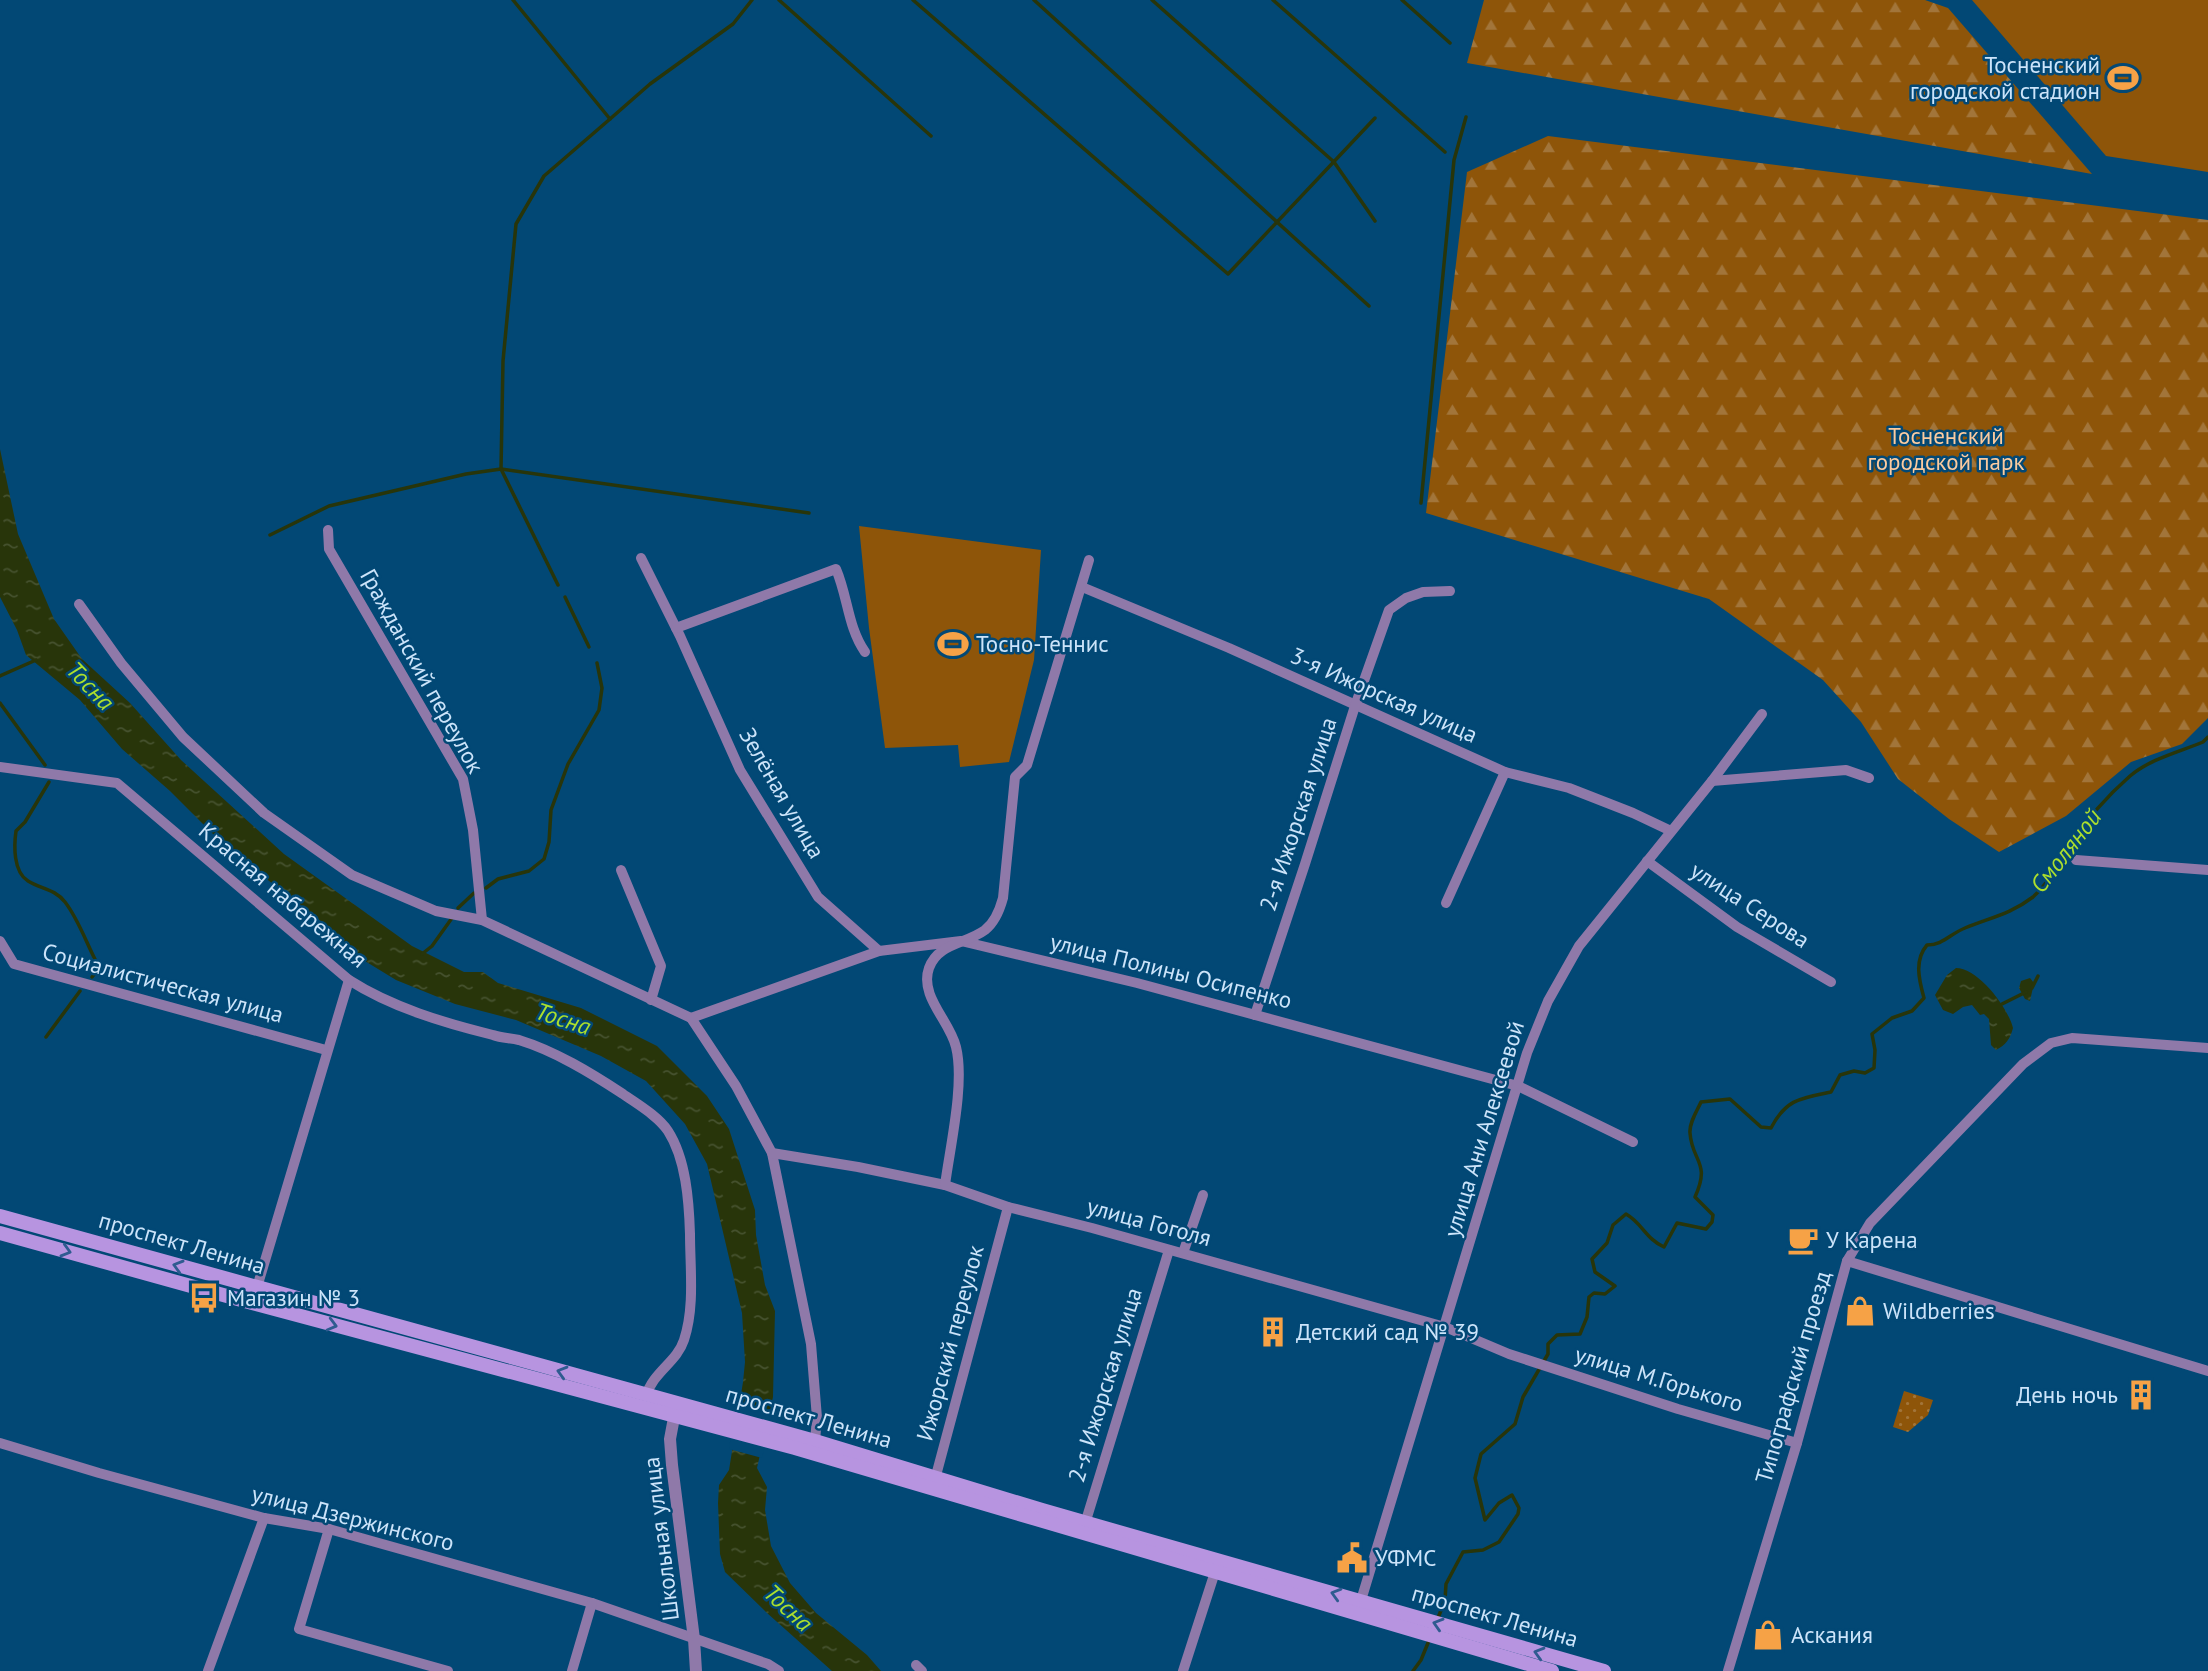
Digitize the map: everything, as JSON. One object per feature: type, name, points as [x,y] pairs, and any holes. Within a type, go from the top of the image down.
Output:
[{"type":"main road","name":"проспект Ленина","points":[[0,1216],[646,1396],[676,1409]]},
{"type":"main road","name":"проспект Ленина","points":[[0,1233],[252,1303],[797,1442],[1399,1619],[1471,1641],[1552,1671]]},
{"type":"main road","name":"проспект Ленина","points":[[797,1442],[815,1441],[934,1484]]},
{"type":"main road","name":"проспект Ленина","points":[[1084,1528],[1215,1572],[1359,1607]]},
{"type":"main road","name":"проспект Ленина","points":[[1471,1641],[1604,1671]]},
{"type":"street","name":"Гражданский переулок","points":[[328,530],[329,549],[463,779],[473,830],[482,920]]},
{"type":"street","name":"Зелёная улица","points":[[641,558],[740,770],[818,897],[879,951]]},
{"type":"street","points":[[945,1185],[960,1068],[955,1043],[928,989],[928,971],[933,958],[943,949],[986,929],[999,911],[1003,898],[1015,777],[1027,765],[1089,560]]},
{"type":"street","points":[[676,628],[836,569],[844,589],[856,640],[865,652]]},
{"type":"street","name":"3-я Ижорская улица","points":[[1082,587],[1229,648],[1505,772],[1593,796],[1671,831]]},
{"type":"street","name":"2-я Ижорская улица","points":[[1255,1014],[1389,610],[1406,598],[1423,592],[1450,591]]},
{"type":"street","points":[[79,604],[121,663],[183,737],[264,813],[352,875],[436,911],[482,920],[691,1018],[736,1086],[772,1153],[811,1344],[817,1418],[815,1441]]},
{"type":"street","name":"улица Ани Алексеевой","points":[[1359,1607],[1539,1023],[1560,978],[1579,946],[1712,781],[1762,714]]},
{"type":"street","name":"Красная набережная","points":[[0,767],[117,783],[349,980],[366,991],[424,1014],[494,1036],[519,1040],[565,1059],[639,1104],[666,1129],[679,1152],[690,1210],[689,1315],[684,1342],[650,1383],[646,1396]]},
{"type":"street","points":[[1712,781],[1846,770],[1870,778]]},
{"type":"street","points":[[1446,903],[1505,772]]},
{"type":"street","points":[[2076,860],[2208,870]]},
{"type":"street","name":"улица Серова","points":[[1647,861],[1737,927],[1831,982]]},
{"type":"street","points":[[621,870],[661,966],[651,1000]]},
{"type":"street","name":"Социалистическая улица","points":[[0,941],[13,964],[327,1050]]},
{"type":"street","name":"улица Полины Осипенко","points":[[691,1018],[879,951],[961,941],[1255,1014],[1518,1086],[1633,1142]]},
{"type":"street","points":[[252,1303],[349,980]]},
{"type":"street","name":"Типографский проезд","points":[[1728,1671],[1797,1443],[1847,1261],[1870,1223],[1916,1172],[2023,1064],[2051,1043],[2061,1039],[2087,1038],[2208,1048]]},
{"type":"street","name":"улица Гоголя","points":[[772,1153],[945,1185],[1008,1207],[1445,1327],[1509,1353]]},
{"type":"street","points":[[1183,1253],[1203,1195]]},
{"type":"street","name":"Ижорский переулок","points":[[934,1484],[1008,1207]]},
{"type":"street","name":"2-я Ижорская улица","points":[[1084,1528],[1169,1250]]},
{"type":"street","points":[[1847,1261],[2208,1371]]},
{"type":"street","name":"улица М.Горького","points":[[1509,1353],[1678,1409],[1797,1443]]},
{"type":"street","name":"Школьная улица","points":[[676,1409],[670,1439],[696,1671]]},
{"type":"street","name":"улица Дзержинского","points":[[0,1443],[99,1474],[264,1518],[329,1530],[592,1604],[694,1639]]},
{"type":"street","points":[[208,1671],[264,1518]]},
{"type":"street","points":[[329,1530],[299,1629],[448,1671]]},
{"type":"street","points":[[1183,1671],[1215,1572]]},
{"type":"street","points":[[572,1671],[592,1604]]},
{"type":"street","points":[[694,1639],[768,1664],[779,1671]]},
{"type":"green space","points":[[1484,0],[1925,0],[1948,8],[2092,174],[1467,63]]},
{"type":"green space","name":"Тосненский городской стадион","points":[[1972,0],[2208,0],[2208,172],[2106,156]]},
{"type":"green space","name":"Тосненский городской парк","points":[[1548,136],[2208,220],[2208,718],[2182,744],[2131,762],[2066,816],[1999,852],[1949,819],[1898,779],[1861,722],[1823,680],[1709,599],[1426,513],[1467,172]]},
{"type":"green space","name":"Тосно-Теннис","points":[[859,526],[1041,550],[1034,660],[1009,762],[960,767],[958,745],[885,748]]},
{"type":"green space","points":[[1904,1391],[1933,1400],[1928,1415],[1908,1432],[1893,1427]]},
{"type":"water","name":"Тосна","points":[[0,449],[18,534],[54,619],[82,659],[130,703],[181,760],[284,854],[412,946],[464,972],[483,972],[498,983],[581,1008],[657,1046],[707,1096],[729,1129],[755,1210],[756,1235],[765,1285],[775,1311],[773,1397],[757,1468],[767,1487],[765,1510],[771,1546],[790,1583],[816,1613],[867,1655],[881,1671],[832,1671],[725,1572],[720,1554],[719,1485],[729,1470],[743,1382],[745,1362],[742,1313],[707,1164],[685,1124],[646,1081],[601,1056],[516,1020],[455,1004],[396,980],[360,958],[331,929],[229,850],[170,791],[122,749],[80,700],[26,655],[0,597]]},
{"type":"water","points":[[1956,968],[1973,974],[1982,981],[1999,1000],[2010,1019],[2013,1028],[2010,1035],[2005,1044],[1996,1050],[1991,1045],[1989,1019],[1984,1014],[1980,1015],[1972,1005],[1953,1014],[1943,1010],[1935,995],[1947,975]]},
{"type":"water","points":[[2030,978],[2034,983],[2030,1001],[2025,999],[2019,988],[2021,981]]},
{"type":"pier","points":[[736,1401],[773,1411],[762,1458],[729,1449]]},
{"type":"waterway","points":[[513,0],[610,119],[650,84],[733,24],[752,0]]},
{"type":"waterway","points":[[779,0],[931,136]]},
{"type":"waterway","points":[[913,0],[1228,274],[1375,118]]},
{"type":"waterway","points":[[1034,0],[1369,306]]},
{"type":"waterway","points":[[1152,0],[1334,162],[1375,221]]},
{"type":"waterway","points":[[1273,0],[1445,152]]},
{"type":"waterway","points":[[1402,0],[1450,43]]},
{"type":"waterway","points":[[1421,503],[1454,160],[1466,117]]},
{"type":"waterway","points":[[558,585],[501,469],[503,361],[516,224],[544,176],[610,119]]},
{"type":"waterway","points":[[270,535],[329,506],[466,474],[501,469],[809,513]]},
{"type":"waterway","points":[[565,597],[589,647]]},
{"type":"waterway","points":[[0,676],[36,660]]},
{"type":"waterway","points":[[486,888],[498,879],[529,871],[544,859],[549,842],[551,810],[568,764],[599,710],[602,688],[597,663]]},
{"type":"waterway","points":[[0,703],[45,765]]},
{"type":"waterway","name":"Смоляной","points":[[1438,1618],[1445,1600],[1446,1584],[1463,1552],[1483,1550],[1499,1542],[1518,1514],[1519,1508],[1512,1495],[1499,1503],[1485,1520],[1475,1478],[1481,1454],[1515,1424],[1523,1397],[1548,1354],[1548,1344],[1557,1335],[1580,1334],[1587,1317],[1589,1297],[1594,1293],[1605,1294],[1615,1286],[1595,1272],[1592,1259],[1607,1243],[1613,1225],[1626,1214],[1664,1247],[1677,1223],[1706,1229],[1712,1222],[1713,1215],[1695,1197],[1701,1169],[1691,1143],[1690,1129],[1701,1102],[1730,1099],[1761,1127],[1771,1128],[1782,1111],[1795,1101],[1831,1092],[1840,1075],[1854,1071],[1865,1073],[1874,1068],[1872,1034],[1892,1018],[1912,1011],[1924,998],[1919,964],[1927,945],[1938,943],[1965,928],[2025,903],[2039,892],[2080,830],[2121,784],[2146,765],[2203,742],[2208,737]]},
{"type":"waterway","points":[[49,782],[25,822],[16,831],[17,865],[23,877],[57,894],[70,909],[98,965],[92,977]]},
{"type":"waterway","points":[[458,908],[474,893]]},
{"type":"waterway","points":[[422,954],[432,946],[452,918]]},
{"type":"waterway","points":[[2032,988],[2038,976]]},
{"type":"waterway","points":[[46,1037],[80,991]]},
{"type":"waterway","points":[[2002,1004],[2026,992]]},
{"type":"waterway","name":"Смоляной","points":[[1413,1671],[1430,1638]]},
{"type":"place","name":"Тосненский городской стадион","points":[[2123,78]]},
{"type":"place","name":"Тосно-Теннис","points":[[953,644]]},
{"type":"place","name":"У Карена","points":[[1803,1240]]},
{"type":"place","name":"Магазин № 3","points":[[204,1298]]},
{"type":"place","name":"Wildberries","points":[[1860,1311]]},
{"type":"place","name":"Детский сад № 39","points":[[1273,1332]]},
{"type":"place","name":"День ночь","points":[[2141,1395]]},
{"type":"place","name":"УФМС","points":[[1352,1558]]},
{"type":"place","name":"Аскания","points":[[1768,1635]]}]
